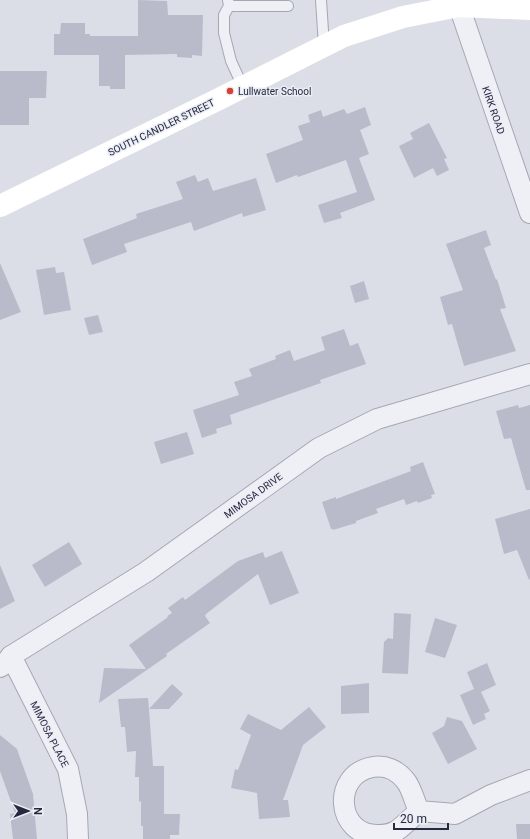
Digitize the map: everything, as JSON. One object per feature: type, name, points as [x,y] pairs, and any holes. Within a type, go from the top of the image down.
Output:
[{"type":"main road","name":"SOUTH CANDLER STREET","points":[[0,206],[344,36],[403,17],[458,6],[530,9]]},
{"type":"street","name":"KIRK ROAD","points":[[458,6],[530,214]]},
{"type":"street","name":"MIMOSA DRIVE","points":[[5,662],[146,572],[318,448],[377,419],[530,374]]},
{"type":"street","name":"MIMOSA PLACE","points":[[5,662],[68,769],[77,814],[78,839]]},
{"type":"street","points":[[419,811],[455,814],[491,795],[530,780]]},
{"type":"lane","points":[[321,0],[324,46]]},
{"type":"lane","points":[[243,87],[231,62],[224,33],[224,16],[229,3],[288,6]]},
{"type":"building","points":[[138,0],[167,1],[168,15],[203,15],[202,56],[192,55],[192,58],[177,57],[177,54],[125,55],[125,89],[110,89],[110,86],[99,86],[99,55],[54,55],[54,34],[60,34],[61,23],[85,23],[85,34],[90,34],[90,36],[138,36]]},
{"type":"building","points":[[0,71],[47,71],[46,98],[29,98],[29,125],[0,125]]},
{"type":"building","points":[[365,107],[371,125],[360,130],[369,154],[359,158],[375,200],[340,213],[342,218],[324,223],[318,205],[357,192],[346,160],[276,183],[266,154],[303,140],[298,126],[310,122],[308,115],[321,110],[323,117],[344,109],[347,114]]},
{"type":"building","points":[[429,123],[447,158],[444,159],[449,170],[437,176],[433,168],[414,178],[399,146],[413,139],[410,133]]},
{"type":"building","points":[[195,175],[198,182],[208,178],[213,191],[256,178],[266,210],[243,217],[242,213],[194,231],[191,222],[124,244],[127,252],[92,265],[83,239],[137,218],[136,214],[183,199],[176,182]]},
{"type":"building","points":[[486,230],[491,245],[484,248],[496,280],[497,279],[506,308],[500,309],[516,351],[464,366],[452,324],[448,325],[440,297],[463,290],[446,244]]},
{"type":"building","points":[[0,263],[21,312],[0,320]]},
{"type":"building","points":[[55,267],[56,273],[64,272],[71,310],[44,315],[36,270]]},
{"type":"building","points":[[364,281],[369,299],[355,303],[350,286]]},
{"type":"building","points":[[98,315],[103,332],[89,335],[84,318]]},
{"type":"building","points":[[344,329],[350,346],[358,343],[366,364],[320,380],[321,383],[230,415],[232,424],[216,429],[217,433],[202,438],[193,410],[239,395],[234,382],[252,376],[249,369],[276,359],[275,356],[290,350],[294,361],[325,350],[321,337]]},
{"type":"building","points":[[518,405],[519,408],[530,405],[530,490],[526,490],[511,438],[504,439],[496,411]]},
{"type":"building","points":[[187,432],[194,454],[161,464],[154,442]]},
{"type":"building","points":[[423,462],[435,494],[431,495],[432,498],[406,505],[404,499],[376,509],[378,513],[356,521],[356,523],[333,530],[331,529],[322,502],[336,497],[336,499],[411,471],[410,467]]},
{"type":"building","points":[[530,509],[529,580],[517,550],[504,554],[495,519]]},
{"type":"building","points":[[69,542],[82,564],[45,587],[32,565]]},
{"type":"building","points":[[282,551],[299,593],[270,605],[258,574],[206,614],[205,616],[210,623],[166,654],[167,656],[99,703],[104,668],[146,669],[129,645],[168,617],[167,616],[172,613],[168,608],[183,597],[185,600],[238,561],[263,552],[265,558]]},
{"type":"building","points":[[0,565],[15,601],[0,609]]},
{"type":"building","points":[[394,613],[411,614],[408,674],[382,673],[384,642],[388,638],[393,639]]},
{"type":"building","points":[[435,618],[457,625],[445,658],[425,652]]},
{"type":"building","points":[[487,663],[496,685],[481,692],[490,711],[484,714],[486,719],[473,725],[460,695],[474,689],[467,672]]},
{"type":"building","points":[[369,683],[369,713],[341,714],[341,686]]},
{"type":"building","points":[[172,684],[183,694],[169,709],[149,709]]},
{"type":"building","points":[[148,698],[153,766],[164,766],[164,814],[180,814],[179,835],[170,835],[170,839],[143,839],[143,826],[141,826],[141,801],[139,802],[139,777],[135,777],[136,751],[127,752],[125,727],[121,727],[118,699]]},
{"type":"building","points":[[309,707],[326,727],[303,745],[283,800],[288,800],[290,817],[259,819],[257,793],[231,788],[235,769],[238,770],[251,735],[240,729],[248,714],[281,730]]},
{"type":"building","points":[[447,717],[462,721],[477,749],[448,764],[432,733],[444,726]]},
{"type":"building","points":[[0,735],[17,749],[33,794],[37,839],[13,839],[10,814],[15,813],[0,771]]},
{"type":"building","points":[[516,824],[530,824],[530,839],[517,839]]},
{"type":"place","name":"Lullwater School","points":[[230,91]]}]
